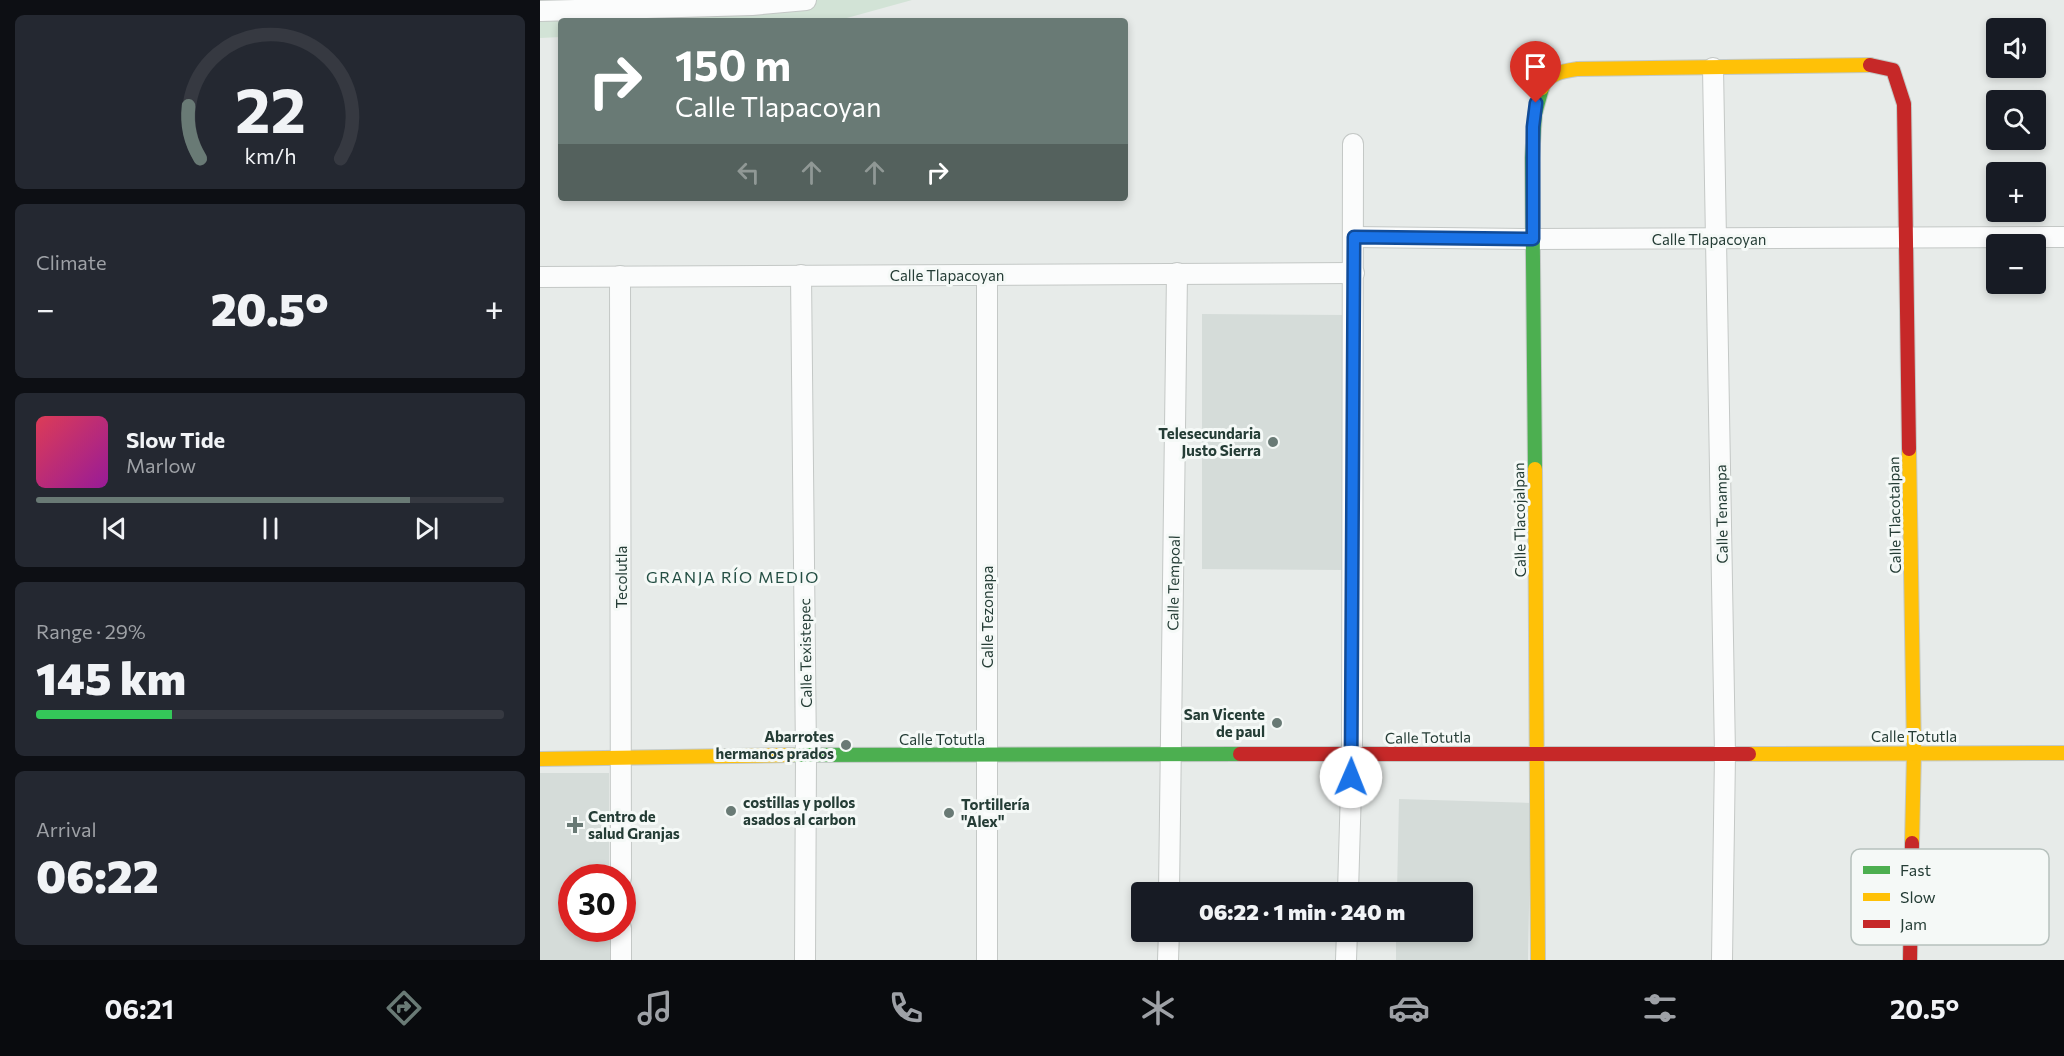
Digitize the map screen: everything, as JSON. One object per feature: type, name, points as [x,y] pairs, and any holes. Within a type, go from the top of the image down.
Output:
[{"type":"street","points":[[540,11],[752,5],[806,0]]},
{"type":"street","name":"Calle Tlacotalpan","points":[[1713,68],[1871,64],[1893,70],[1904,104],[1914,752],[1912,849]]},
{"type":"street","name":"Calle Tlacojalpan","points":[[1538,960],[1533,239],[1533,127],[1536,103],[1545,81],[1559,72],[1577,69],[1713,68]]},
{"type":"street","name":"Calle Tenampa","points":[[1713,68],[1725,754],[1722,960]]},
{"type":"street","points":[[1348,882],[1352,754],[1353,144]]},
{"type":"street","name":"Calle Tlapacoyan","points":[[1354,237],[1717,239],[2064,237]]},
{"type":"street","name":"Calle Tempoal","points":[[1169,882],[1177,273]]},
{"type":"street","name":"Calle Tlapacoyan","points":[[540,277],[1354,273]]},
{"type":"street","name":"Calle Texistepec","points":[[801,275],[806,755],[805,960]]},
{"type":"street","name":"Calle Tezonapa","points":[[987,275],[987,960]]},
{"type":"street","name":"Tecolutla","points":[[620,276],[621,864]]},
{"type":"street","name":"Calle Totutla","points":[[540,759],[806,755],[2064,753]]},
{"type":"street","points":[[621,942],[621,960]]},
{"type":"street","points":[[1168,960],[1169,942]]},
{"type":"street","points":[[1346,960],[1347,942]]},
{"type":"street","name":"Calle Tlacotalpan","points":[[1910,945],[1910,960]]},
{"type":"shaded area","name":"Telesecundaria Justo Sierra","points":[[1202,314],[1344,315],[1343,570],[1202,569]]},
{"type":"shaded area","name":"Centro de salud Granjas","points":[[540,773],[609,773],[609,864],[558,864],[558,942],[610,942],[610,960],[540,960]]},
{"type":"shaded area","points":[[1399,799],[1531,803],[1528,960],[1396,960],[1396,942],[1473,942],[1473,882],[1397,882]]},
{"type":"green space","points":[[540,0],[912,0],[847,18],[558,18],[558,37],[540,38]]},
{"type":"traffic: fast","points":[[1535,469],[1532,158],[1535,114],[1542,88]]},
{"type":"traffic: fast","points":[[792,755],[1240,754]]},
{"type":"traffic: slow","points":[[1542,88],[1552,76],[1577,69],[1870,65]]},
{"type":"traffic: slow","points":[[1909,449],[1914,752],[1912,843]]},
{"type":"traffic: slow","points":[[1535,469],[1538,960]]},
{"type":"traffic: slow","points":[[1749,754],[2064,753]]},
{"type":"traffic: slow","points":[[540,759],[792,755]]},
{"type":"traffic: jam","points":[[1870,65],[1893,70],[1904,104],[1909,449]]},
{"type":"traffic: jam","points":[[1240,754],[1749,754]]},
{"type":"traffic: jam","points":[[1912,843],[1912,849]]},
{"type":"traffic: jam","points":[[1910,945],[1910,960]]},
{"type":"place","name":"Telesecundaria Justo Sierra","points":[[1273,442]]},
{"type":"place","name":"San Vicente de paul","points":[[1277,723]]},
{"type":"place","name":"Abarrotes hermanos prados","points":[[846,745]]},
{"type":"place","name":"costillas y pollos asados al carbon","points":[[731,811]]},
{"type":"place","name":"Tortillería \"Alex\"","points":[[949,813]]},
{"type":"place","name":"Centro de salud Granjas","points":[[575,825]]},
{"type":"district","name":"GRANJA RÍO MEDIO","points":[[733,576]]},
{"type":"route","points":[[1351,777],[1354,237],[1533,239],[1533,127],[1536,103]]}]
